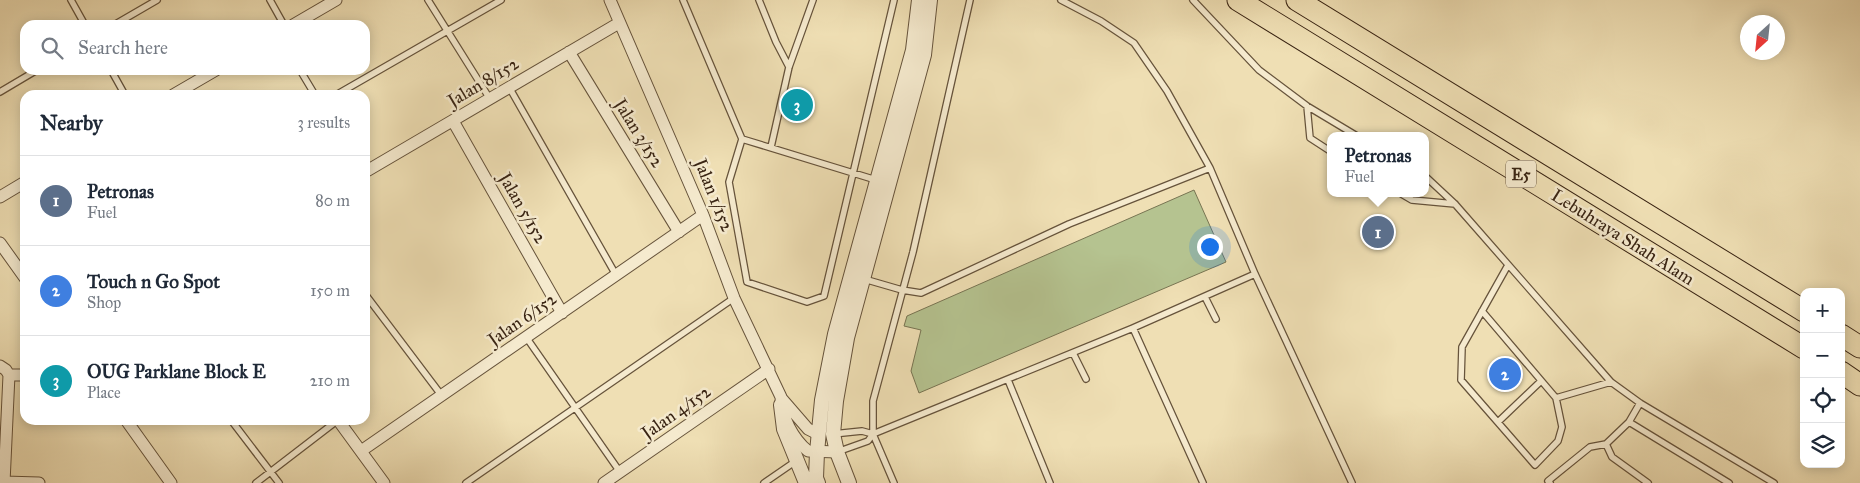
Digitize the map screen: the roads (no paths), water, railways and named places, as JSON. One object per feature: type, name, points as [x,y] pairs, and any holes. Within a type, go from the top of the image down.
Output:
[{"type":"highway","name":"Lebuhraya Shah Alam","points":[[1238,0],[1800,346]]},
{"type":"highway","name":"Lebuhraya Shah Alam","points":[[1297,0],[1800,309]]},
{"type":"highway","points":[[1845,338],[1860,347]]},
{"type":"highway","points":[[1845,375],[1860,385]]},
{"type":"street","points":[[302,20],[336,0]]},
{"type":"street","name":"Jalan 1/152","points":[[610,0],[703,215],[734,298],[769,369],[781,401]]},
{"type":"street","points":[[849,483],[837,452],[833,434],[836,401],[847,338],[864,279],[883,183],[913,50],[919,0]]},
{"type":"street","points":[[818,483],[816,478],[818,434],[822,400],[835,334],[924,55],[930,0]]},
{"type":"street","name":"Jalan 8/152","points":[[370,169],[619,23]]},
{"type":"street","name":"Jalan 3/152","points":[[568,52],[679,232]]},
{"type":"street","points":[[182,90],[207,75]]},
{"type":"street","name":"Jalan 5/152","points":[[453,120],[562,313]]},
{"type":"street","points":[[0,197],[20,185]]},
{"type":"street","name":"Jalan 6/152","points":[[361,451],[703,215]]},
{"type":"street","points":[[0,243],[20,271]]},
{"type":"street","points":[[0,366],[9,375],[4,482],[39,483]]},
{"type":"street","name":"Jalan 4/152","points":[[604,483],[618,477],[769,369]]},
{"type":"street","points":[[9,375],[20,375]]},
{"type":"street","points":[[781,401],[808,429],[818,434],[833,434]]},
{"type":"street","points":[[781,401],[793,436],[808,450],[837,452]]},
{"type":"street","points":[[781,401],[784,429],[806,483]]},
{"type":"street","points":[[130,425],[171,483]]},
{"type":"street","points":[[342,425],[384,483]]},
{"type":"lane","points":[[71,0],[83,20]]},
{"type":"lane","points":[[123,20],[157,0]]},
{"type":"lane","points":[[270,0],[281,20]]},
{"type":"lane","points":[[428,0],[490,99]]},
{"type":"lane","points":[[345,90],[501,0]]},
{"type":"lane","points":[[683,0],[742,138],[729,182],[747,282],[806,302],[824,296],[894,0]]},
{"type":"lane","points":[[759,0],[776,42],[790,68]]},
{"type":"lane","points":[[770,147],[790,68],[813,0]]},
{"type":"lane","points":[[894,483],[873,434],[872,401],[913,252],[970,0]]},
{"type":"lane","points":[[1061,0],[1101,21],[1134,43],[1167,91],[1210,168],[1255,274],[1352,483]]},
{"type":"lane","points":[[1193,0],[1259,70],[1307,106],[1350,132]]},
{"type":"lane","points":[[0,92],[29,75]]},
{"type":"lane","points":[[114,75],[122,90]]},
{"type":"lane","points":[[303,75],[312,90]]},
{"type":"lane","points":[[510,87],[616,275]]},
{"type":"lane","points":[[1307,106],[1310,138],[1327,149]]},
{"type":"lane","points":[[742,138],[883,183]]},
{"type":"lane","points":[[864,279],[902,290],[921,293],[1069,224],[1210,168]]},
{"type":"lane","points":[[1429,180],[1455,204],[1611,382],[1640,402],[1774,483]]},
{"type":"lane","points":[[1407,197],[1412,200],[1455,204]]},
{"type":"lane","points":[[1482,311],[1556,398],[1562,427],[1558,441],[1534,465],[1461,380],[1462,346],[1508,265]]},
{"type":"lane","points":[[837,452],[868,441],[873,434],[1133,328],[1255,274]]},
{"type":"lane","points":[[1205,296],[1216,319]]},
{"type":"lane","points":[[466,483],[734,298]]},
{"type":"lane","points":[[370,301],[442,396]]},
{"type":"lane","points":[[1133,328],[1203,483]]},
{"type":"lane","points":[[526,338],[575,408],[618,477]]},
{"type":"lane","points":[[1073,353],[1086,379]]},
{"type":"lane","points":[[1008,380],[1050,483]]},
{"type":"lane","points":[[1498,422],[1541,381]]},
{"type":"lane","points":[[1556,398],[1611,382]]},
{"type":"lane","points":[[1550,483],[1548,481],[1590,447],[1606,444],[1629,422],[1640,402]]},
{"type":"lane","points":[[1629,422],[1729,483]]},
{"type":"lane","points":[[235,425],[279,483]]},
{"type":"lane","points":[[256,483],[331,425]]},
{"type":"lane","points":[[833,434],[862,431],[873,434]]},
{"type":"lane","points":[[1606,444],[1612,457],[1648,483]]},
{"type":"lane","points":[[764,483],[796,461]]},
{"type":"place","name":"OUG Parklane Block E","points":[[797,105]]},
{"type":"place","name":"Petronas","points":[[1378,232]]},
{"type":"place","name":"Touch n Go Spot","points":[[1505,374]]}]
